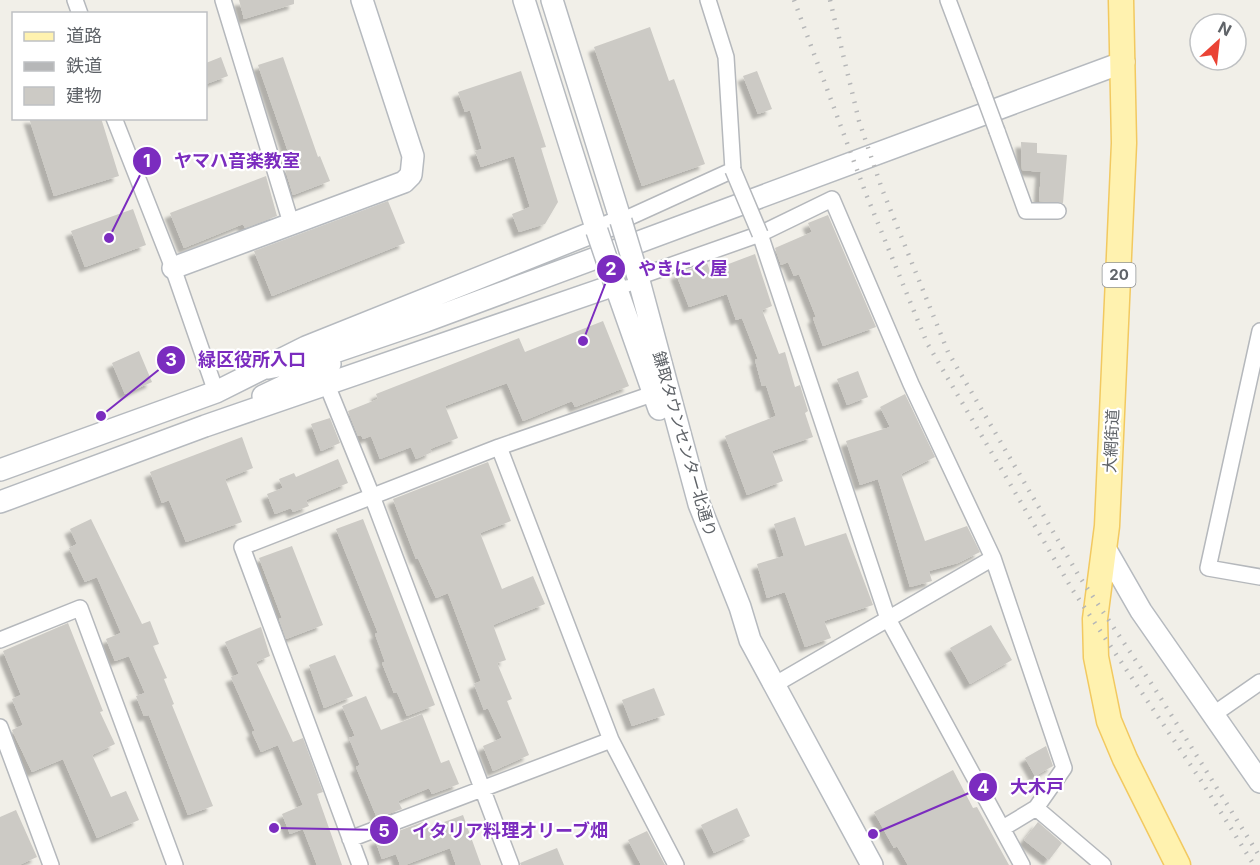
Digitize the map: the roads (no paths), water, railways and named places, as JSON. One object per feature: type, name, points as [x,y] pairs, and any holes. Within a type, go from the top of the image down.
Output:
[{"type":"main road","name":"大網街道","points":[[1121,0],[1124,143],[1106,550],[1096,629],[1096,657],[1109,721],[1178,865]]},
{"type":"street","points":[[223,0],[291,223]]},
{"type":"street","points":[[173,268],[404,182],[411,175],[413,156],[362,0]]},
{"type":"street","points":[[524,0],[597,231],[655,393],[682,492],[701,548],[730,610],[750,640]]},
{"type":"street","name":"鎌取タウンセンター北通り","points":[[552,0],[638,277],[699,504],[740,607],[750,640],[872,865]]},
{"type":"street","points":[[708,0],[726,57],[733,170],[760,234],[888,619],[1022,865]]},
{"type":"street","points":[[948,0],[1026,212],[1058,211]]},
{"type":"street","points":[[268,368],[314,359],[426,321],[1124,62]]},
{"type":"street","points":[[115,120],[173,268],[216,392]]},
{"type":"street","points":[[0,470],[216,392],[326,339],[597,231],[733,170]]},
{"type":"street","points":[[0,501],[205,426],[327,386],[760,234],[832,199],[911,384],[993,558],[1064,768],[1036,808],[1003,828]]},
{"type":"street","points":[[205,426],[287,384],[426,321]]},
{"type":"street","points":[[1260,331],[1208,568],[1260,577]]},
{"type":"street","points":[[327,386],[372,496],[511,865]]},
{"type":"street","points":[[360,865],[242,547],[499,447],[655,393]]},
{"type":"street","points":[[499,447],[610,740],[676,865]]},
{"type":"street","points":[[1106,550],[1141,612],[1260,782]]},
{"type":"street","points":[[774,685],[993,558]]},
{"type":"street","points":[[0,640],[80,608],[175,865]]},
{"type":"street","points":[[1214,714],[1260,682]]},
{"type":"street","points":[[0,727],[51,865]]},
{"type":"street","points":[[350,839],[610,740]]},
{"type":"street","points":[[1036,808],[1102,865]]},
{"type":"railway","points":[[794,0],[866,194],[927,343],[1072,589],[1200,779],[1254,865]]},
{"type":"railway","points":[[830,0],[859,121],[882,189],[948,352],[1079,576],[1155,689],[1260,857]]},
{"type":"place","name":"ヤマハ音楽教室","points":[[109,238]]},
{"type":"place","name":"やきにく屋","points":[[583,341]]},
{"type":"place","name":"緑区役所入口","points":[[101,416]]},
{"type":"place","name":"イタリア料理オリーブ畑","points":[[274,828]]},
{"type":"place","name":"大木戸","points":[[873,834]]}]
